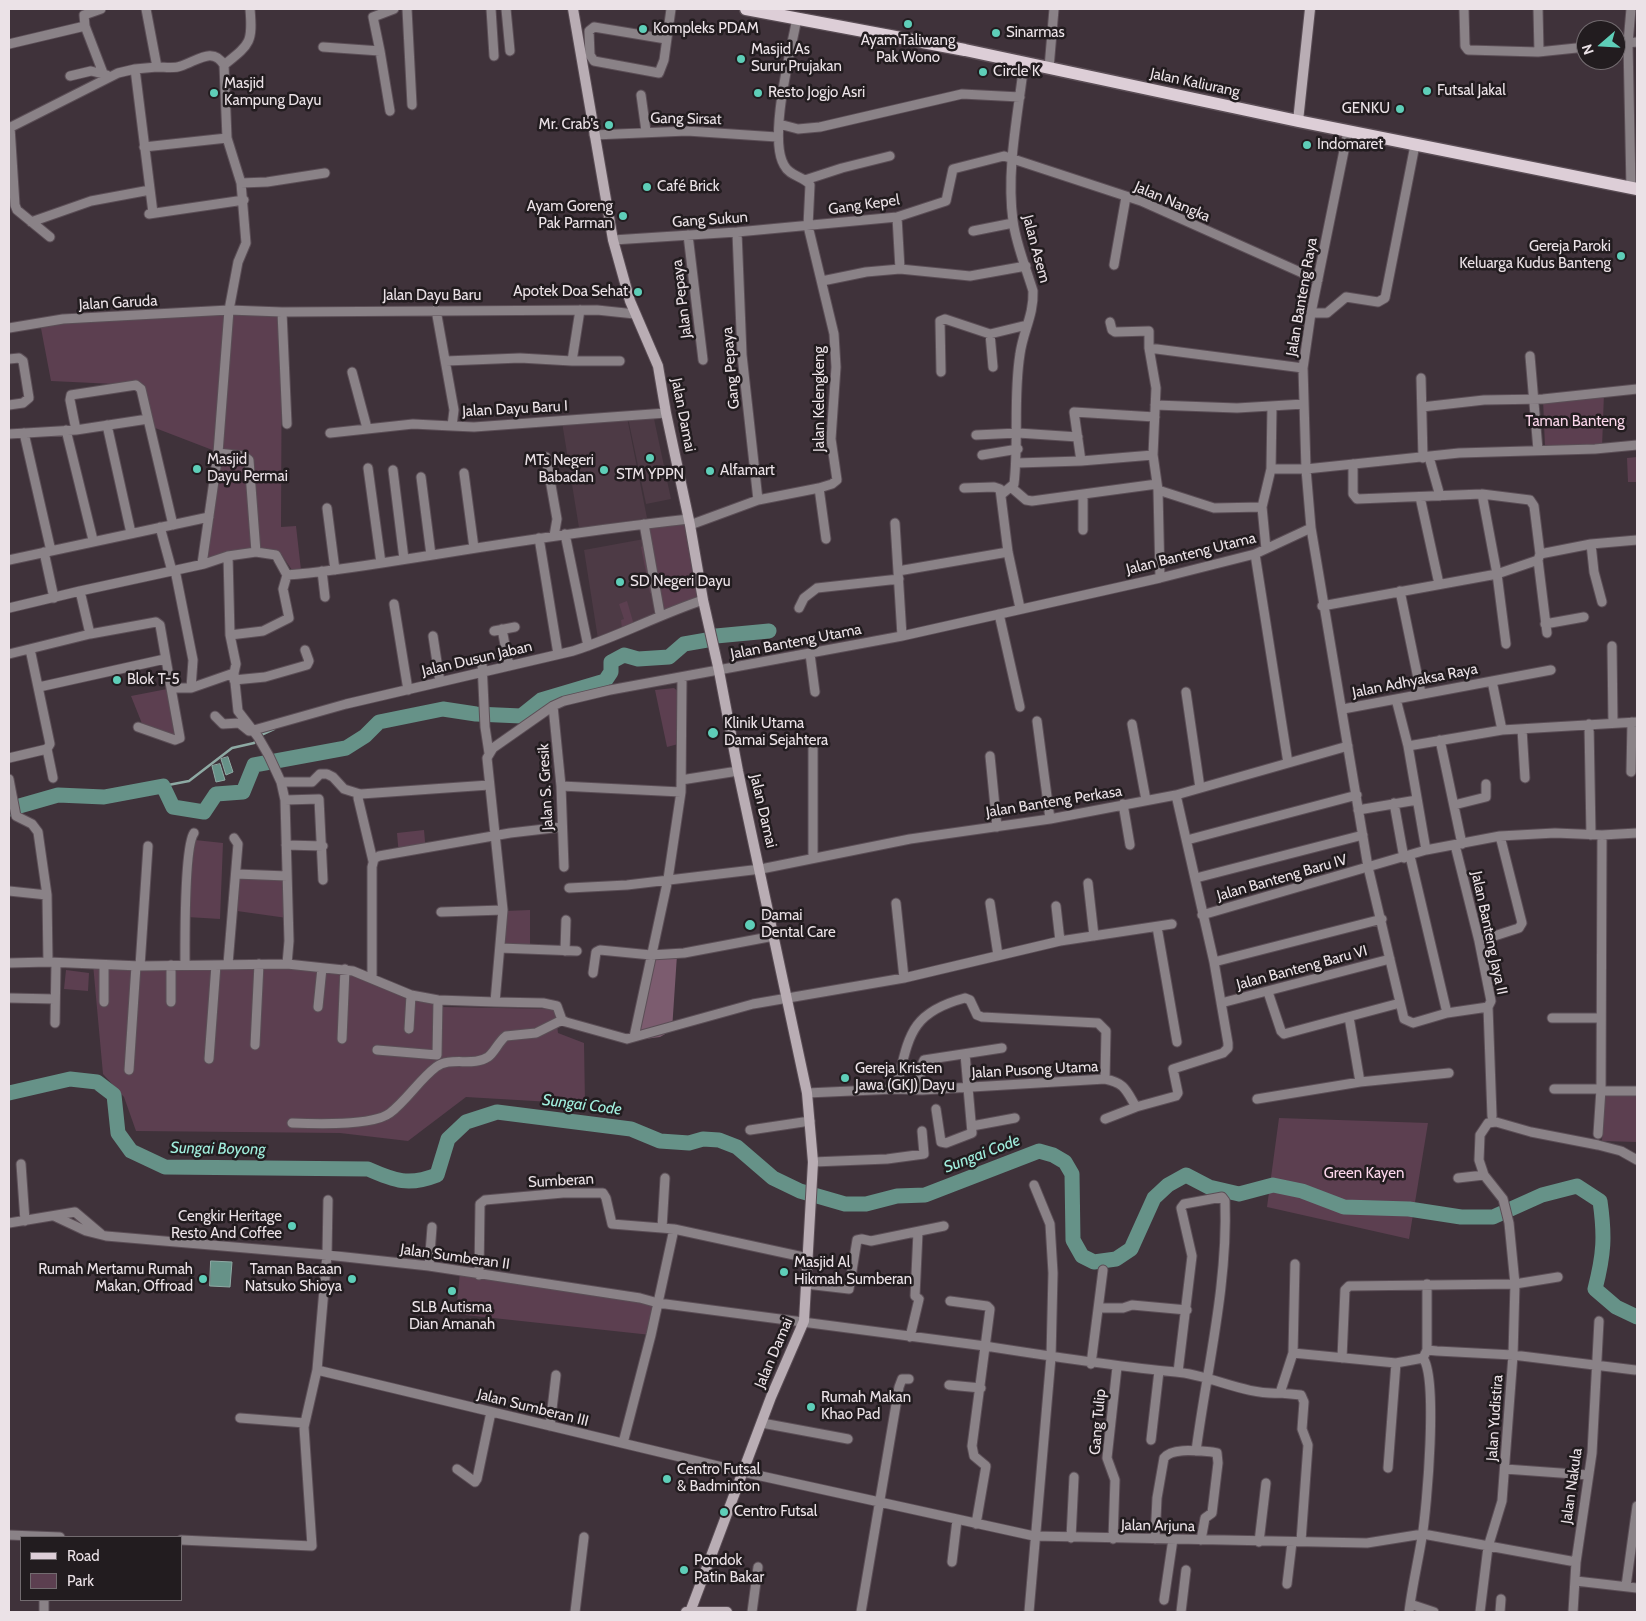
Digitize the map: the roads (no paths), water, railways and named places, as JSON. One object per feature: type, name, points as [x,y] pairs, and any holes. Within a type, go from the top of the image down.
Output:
[{"type":"main road","name":"Jalan Damai","points":[[573,9],[613,240],[635,314],[658,366],[666,413],[690,522],[702,600],[720,670],[738,771],[761,869],[810,1121],[812,1162],[804,1321],[784,1364],[688,1612]]},
{"type":"main road","name":"Jalan Kaliurang","points":[[746,9],[1049,68],[1298,122],[1634,188]]},
{"type":"main road","points":[[1298,122],[1310,9]]},
{"type":"main road","points":[[688,1612],[727,1612]]},
{"type":"street","points":[[101,9],[84,15],[85,26],[106,75]]},
{"type":"street","points":[[146,9],[157,67]]},
{"type":"street","points":[[224,65],[244,49],[250,41],[252,28],[250,9]]},
{"type":"street","points":[[390,112],[373,17],[394,9]]},
{"type":"street","points":[[407,9],[412,104]]},
{"type":"street","points":[[491,9],[494,56]]},
{"type":"street","points":[[506,9],[510,50]]},
{"type":"street","points":[[666,39],[594,27],[589,31],[590,55],[594,61],[659,72],[662,68],[671,9]]},
{"type":"street","points":[[1049,68],[1054,9]]},
{"type":"street","points":[[1464,9],[1464,46],[1468,50],[1539,52],[1576,48]]},
{"type":"street","points":[[1538,9],[1539,52]]},
{"type":"street","points":[[1631,9],[1634,188]]},
{"type":"street","points":[[797,18],[777,137],[784,166],[789,173],[805,180],[890,156]]},
{"type":"street","points":[[9,44],[85,26]]},
{"type":"street","points":[[322,47],[380,51]]},
{"type":"street","points":[[50,237],[17,210],[15,205],[9,128],[106,75],[135,68],[180,67],[210,55],[217,56],[224,65],[227,138],[241,183],[244,200],[246,243],[238,262],[229,310],[218,452],[202,564]]},
{"type":"street","name":"Jalan Asem","points":[[1012,488],[1018,448],[1020,354],[1033,311],[1034,291],[1013,223],[1010,173],[1024,63]]},
{"type":"street","points":[[135,68],[150,190],[151,213],[244,200]]},
{"type":"street","points":[[70,76],[91,71],[106,75]]},
{"type":"street","points":[[779,124],[798,129],[820,128],[962,94],[1020,97]]},
{"type":"street","points":[[641,95],[646,131]]},
{"type":"street","name":"Gang Sirsat","points":[[594,135],[646,131],[705,132],[777,137]]},
{"type":"street","name":"Jalan Banteng Raya","points":[[1306,469],[1303,368],[1305,351],[1310,313],[1348,131]]},
{"type":"street","points":[[144,147],[227,138]]},
{"type":"street","points":[[1310,313],[1327,312],[1346,297],[1378,302],[1384,298],[1415,145]]},
{"type":"street","name":"Gang Kepel","points":[[808,226],[897,217],[946,201],[953,169],[1004,156],[1013,158]]},
{"type":"street","name":"Jalan Nangka","points":[[1013,158],[1174,215],[1318,280]]},
{"type":"street","points":[[241,183],[267,182],[324,173]]},
{"type":"street","name":"Jalan Kelengkeng","points":[[287,575],[335,570],[565,534],[644,524],[690,522],[758,500],[832,484],[837,476],[831,439],[836,367],[834,334],[822,281],[811,246],[808,226],[810,186],[805,180]]},
{"type":"street","points":[[31,222],[91,201],[150,190]]},
{"type":"street","points":[[1114,265],[1126,197]]},
{"type":"street","points":[[897,217],[900,269]]},
{"type":"street","points":[[973,231],[1013,223]]},
{"type":"street","name":"Gang Sukun","points":[[613,240],[808,226]]},
{"type":"street","name":"Gang Pepaya","points":[[737,232],[742,355],[758,500]]},
{"type":"street","name":"Jalan Pepaya","points":[[688,235],[703,360]]},
{"type":"street","points":[[822,281],[866,272],[900,269],[970,276],[1026,266]]},
{"type":"street","name":"Jalan Dayu Baru","points":[[229,310],[282,312],[580,310],[635,314]]},
{"type":"street","name":"Jalan Garuda","points":[[9,328],[63,319],[229,310]]},
{"type":"street","name":"Jalan Dayu Baru I","points":[[436,310],[454,410],[452,426],[474,427],[666,413]]},
{"type":"street","points":[[572,361],[580,310]]},
{"type":"street","points":[[282,312],[287,424]]},
{"type":"street","points":[[942,372],[940,322],[945,319],[990,334],[1028,323]]},
{"type":"street","points":[[1110,322],[1112,330],[1115,332],[1149,331],[1149,348],[1156,388],[1153,455],[1158,487],[1160,578]]},
{"type":"street","points":[[990,334],[993,367]]},
{"type":"street","points":[[1149,348],[1303,368]]},
{"type":"street","points":[[1530,356],[1538,450]]},
{"type":"street","points":[[9,359],[20,358],[23,361],[30,398],[23,403],[9,405]]},
{"type":"street","points":[[446,361],[520,358],[620,361]]},
{"type":"street","points":[[352,372],[367,428]]},
{"type":"street","points":[[1421,378],[1426,457],[1440,496]]},
{"type":"street","points":[[93,540],[71,430],[71,396],[136,385],[141,389],[173,525]]},
{"type":"street","points":[[1422,407],[1484,400],[1534,399],[1637,389]]},
{"type":"street","points":[[1155,405],[1237,408],[1304,404]]},
{"type":"street","points":[[1266,549],[1262,507],[1271,469],[1272,406]]},
{"type":"street","points":[[1081,461],[1074,412],[1154,417]]},
{"type":"street","points":[[9,434],[71,430],[148,420]]},
{"type":"street","points":[[330,434],[367,428],[413,424],[452,426]]},
{"type":"street","points":[[107,425],[131,533]]},
{"type":"street","points":[[24,433],[54,598]]},
{"type":"street","points":[[976,435],[1018,433],[1078,437]]},
{"type":"street","points":[[1271,469],[1306,469],[1459,453],[1595,449],[1637,445]]},
{"type":"street","points":[[982,455],[1018,448]]},
{"type":"street","points":[[218,452],[244,456],[249,460],[256,552]]},
{"type":"street","points":[[1017,463],[1081,461],[1153,455]]},
{"type":"street","points":[[546,457],[557,519],[554,536]]},
{"type":"street","points":[[1353,464],[1353,494],[1357,499],[1482,494],[1525,499],[1533,503],[1546,628],[1584,616]]},
{"type":"street","points":[[368,468],[381,563]]},
{"type":"street","points":[[1306,469],[1311,528],[1322,606],[1343,709],[1362,835],[1404,1019],[1413,1023],[1447,1014],[1488,1007]]},
{"type":"street","points":[[393,470],[404,559]]},
{"type":"street","points":[[464,473],[474,548]]},
{"type":"street","points":[[421,477],[431,555]]},
{"type":"street","points":[[964,488],[994,487],[1000,489],[1008,552],[1020,608]]},
{"type":"street","points":[[1002,494],[1012,488],[1026,500],[1158,487],[1214,508],[1262,507]]},
{"type":"street","points":[[819,488],[826,539]]},
{"type":"street","points":[[1083,494],[1084,530]]},
{"type":"street","points":[[1482,494],[1497,574],[1506,644]]},
{"type":"street","points":[[1420,497],[1439,584]]},
{"type":"street","points":[[327,508],[335,570]]},
{"type":"street","points":[[9,557],[47,552],[93,540],[209,517]]},
{"type":"street","points":[[895,523],[902,636]]},
{"type":"street","points":[[644,524],[660,614]]},
{"type":"street","points":[[160,527],[173,570],[193,660],[191,688]]},
{"type":"street","name":"Jalan Banteng Utama","points":[[489,753],[526,723],[564,701],[610,690],[902,636],[1160,578],[1254,554],[1311,528]]},
{"type":"street","points":[[565,534],[588,646]]},
{"type":"street","points":[[538,538],[558,653]]},
{"type":"street","points":[[1322,606],[1497,574],[1539,557],[1591,544],[1637,540]]},
{"type":"street","points":[[1591,544],[1594,572],[1602,602]]},
{"type":"street","points":[[9,608],[202,564],[228,556],[256,552],[276,555],[287,575],[283,589],[288,618],[262,631],[230,635]]},
{"type":"street","points":[[799,608],[804,598],[817,588],[898,575],[1008,552]]},
{"type":"street","points":[[1254,554],[1288,764]]},
{"type":"street","points":[[228,556],[230,635],[236,664],[234,676],[238,711],[254,730],[271,761],[281,782],[285,800],[287,964]]},
{"type":"street","points":[[322,571],[326,597]]},
{"type":"street","points":[[80,591],[90,634]]},
{"type":"street","points":[[1400,592],[1421,694]]},
{"type":"street","name":"Jalan Dusun Jaban","points":[[254,730],[440,682],[483,668],[588,646],[660,614],[702,600]]},
{"type":"street","points":[[394,604],[408,690]]},
{"type":"street","points":[[999,614],[1020,707]]},
{"type":"street","points":[[9,654],[90,634],[158,623],[160,625],[180,738],[175,740],[138,727]]},
{"type":"street","points":[[508,664],[498,630],[515,627]]},
{"type":"street","points":[[433,636],[440,682]]},
{"type":"street","points":[[1612,646],[1612,723]]},
{"type":"street","points":[[30,649],[50,744],[47,748],[53,778]]},
{"type":"street","points":[[171,688],[191,688],[234,676],[265,677],[306,665],[309,661],[305,650]]},
{"type":"street","points":[[810,654],[815,692]]},
{"type":"street","points":[[39,687],[165,659]]},
{"type":"street","points":[[483,668],[485,727],[489,753],[486,762],[496,835],[503,910],[495,1002]]},
{"type":"street","name":"Jalan Adhyaksa Raya","points":[[1343,709],[1551,670]]},
{"type":"street","points":[[634,1037],[668,879],[681,792],[682,677]]},
{"type":"street","points":[[1492,681],[1502,730]]},
{"type":"street","points":[[1186,692],[1200,788]]},
{"type":"street","points":[[1396,699],[1408,746],[1426,850]]},
{"type":"street","name":"Jalan S. Gresik","points":[[554,706],[561,786],[564,867]]},
{"type":"street","points":[[215,716],[225,725],[239,723],[249,731],[254,730]]},
{"type":"street","points":[[1037,721],[1050,819]]},
{"type":"street","points":[[1408,746],[1502,730],[1634,722],[1632,772]]},
{"type":"street","points":[[1132,724],[1146,800]]},
{"type":"street","points":[[1589,724],[1591,835]]},
{"type":"street","points":[[1522,729],[1525,778]]},
{"type":"street","name":"Jalan Banteng Jaya II","points":[[1440,740],[1454,805],[1458,845],[1491,1001],[1488,1007],[1492,1116]]},
{"type":"street","points":[[813,741],[813,857]]},
{"type":"street","name":"Jalan Banteng Perkasa","points":[[569,888],[627,885],[761,869],[813,857],[964,830],[1050,819],[1176,795],[1348,746]]},
{"type":"street","points":[[9,758],[47,748]]},
{"type":"street","points":[[990,756],[997,826]]},
{"type":"street","points":[[681,780],[738,771]]},
{"type":"street","points":[[281,782],[312,782],[320,774],[327,774],[333,776],[344,789],[360,794],[489,784]]},
{"type":"street","points":[[9,779],[16,816],[32,824],[38,832],[47,895],[55,1023]]},
{"type":"street","points":[[1454,805],[1486,797],[1486,784]]},
{"type":"street","points":[[561,786],[681,792]]},
{"type":"street","points":[[360,794],[358,798],[373,860],[372,978]]},
{"type":"street","points":[[1105,1118],[1176,1096],[1178,1093],[1172,1072],[1175,1067],[1226,1050],[1228,1043],[1214,962],[1176,795]]},
{"type":"street","points":[[1187,840],[1357,795]]},
{"type":"street","points":[[285,800],[318,798],[323,846],[323,880]]},
{"type":"street","points":[[1358,810],[1417,800]]},
{"type":"street","points":[[1394,803],[1447,1014]]},
{"type":"street","points":[[1123,804],[1130,845]]},
{"type":"street","points":[[373,860],[379,856],[496,835],[562,827]]},
{"type":"street","points":[[185,965],[187,874],[190,841],[194,832]]},
{"type":"street","name":"Jalan Banteng Baru IV","points":[[1202,916],[1426,850],[1500,836],[1555,833],[1602,836],[1637,833]]},
{"type":"street","points":[[1196,878],[1362,835]]},
{"type":"street","points":[[1479,941],[1519,928],[1522,923],[1500,836]]},
{"type":"street","points":[[1598,1134],[1601,1090],[1602,836]]},
{"type":"street","points":[[228,964],[238,844],[234,838]]},
{"type":"street","points":[[286,845],[323,846]]},
{"type":"street","points":[[129,1070],[148,846]]},
{"type":"street","points":[[236,874],[287,876]]},
{"type":"street","points":[[1088,883],[1094,936]]},
{"type":"street","points":[[9,891],[47,895]]},
{"type":"street","points":[[896,903],[904,978]]},
{"type":"street","points":[[990,903],[998,955]]},
{"type":"street","points":[[1056,906],[1060,941]]},
{"type":"street","points":[[441,912],[503,910]]},
{"type":"street","points":[[1214,962],[1382,919]]},
{"type":"street","points":[[565,951],[566,920]]},
{"type":"street","points":[[292,1123],[338,1124],[382,1118],[397,1107],[437,1066],[446,1063],[479,1060],[491,1054],[506,1036],[536,1033],[562,1020],[627,1039],[719,1012],[786,998],[904,978],[1060,941],[1172,924]]},
{"type":"street","points":[[1157,927],[1177,1042]]},
{"type":"street","points":[[593,973],[596,952],[600,950],[651,955],[707,949],[774,936]]},
{"type":"street","points":[[500,948],[577,951]]},
{"type":"street","name":"Jalan Banteng Baru VI","points":[[1221,1003],[1390,959]]},
{"type":"street","points":[[9,963],[138,966],[287,964],[345,969],[372,978],[383,986],[411,996],[438,1000],[543,1003],[557,1006],[562,1020]]},
{"type":"street","points":[[255,1045],[258,964]]},
{"type":"street","points":[[104,965],[104,1002]]},
{"type":"street","points":[[209,1059],[216,965]]},
{"type":"street","points":[[171,966],[171,1002]]},
{"type":"street","points":[[318,1007],[322,968]]},
{"type":"street","points":[[342,1039],[345,969]]},
{"type":"street","points":[[1268,992],[1281,1031],[1284,1034],[1400,1002]]},
{"type":"street","points":[[408,1029],[411,996]]},
{"type":"street","points":[[9,998],[55,999]]},
{"type":"street","points":[[896,1089],[909,1036],[918,1022],[934,1010],[965,998],[970,1000],[977,1015],[982,1017],[1098,1023],[1106,1032],[1105,1079]]},
{"type":"street","points":[[377,1050],[437,1055],[438,1000]]},
{"type":"street","points":[[1349,1017],[1360,1082]]},
{"type":"street","points":[[1552,1018],[1601,1018]]},
{"type":"street","points":[[922,1090],[920,1070],[924,1060],[1002,1048]]},
{"type":"street","points":[[936,1109],[940,1139],[943,1143],[972,1133],[965,1054]]},
{"type":"street","points":[[1257,1098],[1360,1082],[1449,1073]]},
{"type":"street","name":"Jalan Pusong Utama","points":[[806,1094],[896,1089],[922,1090],[1105,1079],[1118,1081],[1136,1107]]},
{"type":"street","points":[[1554,1089],[1637,1091]]},
{"type":"street","points":[[972,1126],[1015,1118]]},
{"type":"street","points":[[750,1130],[810,1121]]},
{"type":"street","points":[[1458,1178],[1484,1175],[1478,1160],[1478,1141],[1482,1130],[1492,1121],[1531,1132],[1606,1147],[1637,1160]]},
{"type":"street","points":[[812,1162],[887,1159],[924,1154],[922,1131]]},
{"type":"street","points":[[21,1164],[25,1221]]},
{"type":"street","name":"Jalan Yudistira","points":[[1480,1612],[1488,1547],[1502,1501],[1513,1355],[1515,1284],[1509,1223],[1502,1200],[1484,1175]]},
{"type":"street","points":[[662,1228],[665,1178]]},
{"type":"street","points":[[1029,1612],[1034,1536],[1051,1358],[1052,1240],[1044,1206],[1034,1185]]},
{"type":"street","name":"Sumberan","points":[[478,1275],[478,1209],[485,1200],[598,1192],[605,1195],[612,1224],[674,1229],[808,1258]]},
{"type":"street","points":[[1178,1372],[1192,1256],[1181,1208],[1184,1204],[1222,1197],[1224,1200],[1226,1230],[1224,1266],[1196,1451]]},
{"type":"street","points":[[182,1540],[312,1546],[305,1423],[317,1370],[327,1255],[328,1200]]},
{"type":"street","points":[[9,1223],[75,1212],[101,1234]]},
{"type":"street","name":"Jalan Sumberan II","points":[[54,1216],[86,1231],[106,1236],[327,1255],[429,1266],[478,1275],[640,1298],[658,1303],[804,1321],[1091,1364],[1178,1372],[1206,1377],[1241,1388],[1301,1395],[1304,1402],[1302,1430],[1308,1445],[1296,1542]]},
{"type":"street","points":[[806,1284],[849,1289],[857,1240],[862,1238],[871,1241],[944,1226]]},
{"type":"street","points":[[429,1266],[432,1227]]},
{"type":"street","points":[[623,1443],[658,1303],[674,1229]]},
{"type":"street","points":[[910,1336],[919,1299],[915,1296],[918,1232]]},
{"type":"street","points":[[1280,1392],[1293,1353],[1295,1264]]},
{"type":"street","points":[[1091,1364],[1103,1270]]},
{"type":"street","points":[[1342,1358],[1346,1287],[1427,1284],[1515,1284],[1558,1277]]},
{"type":"street","points":[[1427,1284],[1425,1354],[1429,1369],[1430,1434],[1423,1534],[1409,1608],[1434,1612]]},
{"type":"street","points":[[950,1301],[989,1307],[986,1347],[972,1452],[986,1466],[976,1524]]},
{"type":"street","points":[[1099,1308],[1124,1308],[1132,1305],[1186,1310]]},
{"type":"street","name":"Jalan Nakula","points":[[1573,1612],[1576,1562],[1592,1453],[1599,1320]]},
{"type":"street","points":[[1293,1353],[1396,1363],[1425,1354],[1513,1355],[1636,1370]]},
{"type":"street","points":[[1388,1468],[1396,1363]]},
{"type":"street","name":"Gang Tulip","points":[[1113,1539],[1115,1480],[1107,1458],[1117,1366]]},
{"type":"street","name":"Jalan Sumberan III","points":[[317,1370],[743,1472]]},
{"type":"street","points":[[1151,1440],[1159,1371]]},
{"type":"street","points":[[550,1426],[556,1375]]},
{"type":"street","points":[[861,1612],[900,1380],[904,1378],[909,1379]]},
{"type":"street","points":[[949,1385],[981,1388]]},
{"type":"street","points":[[457,1469],[472,1481],[475,1482],[477,1479],[491,1412]]},
{"type":"street","points":[[240,1418],[305,1423]]},
{"type":"street","points":[[762,1423],[848,1440]]},
{"type":"street","points":[[1155,1539],[1158,1498],[1164,1458],[1169,1453],[1196,1451],[1212,1452],[1217,1454],[1218,1458],[1212,1513],[1205,1518],[1201,1540]]},
{"type":"street","points":[[1505,1469],[1588,1476]]},
{"type":"street","name":"Jalan Arjuna","points":[[743,1472],[1034,1536],[1367,1543],[1423,1534],[1576,1562]]},
{"type":"street","points":[[1071,1538],[1074,1477]]},
{"type":"street","points":[[1260,1542],[1266,1483]]},
{"type":"street","points":[[1626,1586],[1637,1506]]},
{"type":"street","points":[[952,1562],[958,1520]]},
{"type":"street","points":[[9,1535],[27,1536]]},
{"type":"street","points":[[575,1612],[584,1536]]},
{"type":"street","points":[[1164,1600],[1173,1539]]},
{"type":"street","points":[[1287,1584],[1296,1542]]},
{"type":"street","points":[[752,1612],[758,1567]]},
{"type":"street","points":[[1182,1612],[1186,1570]]},
{"type":"street","points":[[1576,1581],[1637,1588]]},
{"type":"street","points":[[1500,1612],[1501,1599]]},
{"type":"waterway","points":[[716,636],[769,631]]},
{"type":"waterway","points":[[9,809],[58,795],[104,797],[163,786],[173,807],[204,812],[216,794],[243,792],[254,765],[346,748],[365,736],[379,722],[443,709],[476,714],[521,716],[541,700],[605,681],[611,672],[611,662],[624,655],[638,659],[669,657],[684,644],[707,640]]},
{"type":"waterway","points":[[261,735],[274,729]]},
{"type":"waterway","points":[[163,786],[189,781],[232,748],[254,743],[258,739]]},
{"type":"waterway","name":"Sungai Code","points":[[9,1093],[70,1079],[97,1082],[114,1095],[118,1133],[131,1151],[165,1167],[368,1169],[386,1177],[402,1181],[418,1180],[437,1175],[448,1139],[466,1122],[497,1112],[631,1129],[660,1141],[689,1143],[703,1139],[719,1140],[737,1147],[773,1178],[800,1191],[845,1204],[866,1204],[897,1196],[925,1195],[1039,1151],[1053,1155],[1065,1162],[1072,1174],[1073,1240],[1082,1256],[1094,1262],[1116,1259],[1131,1249],[1154,1198],[1168,1185],[1186,1175],[1209,1187],[1239,1194],[1273,1185],[1302,1191],[1344,1207],[1409,1209],[1461,1217],[1493,1217],[1542,1195],[1577,1186],[1600,1201],[1603,1245],[1595,1289],[1616,1307],[1637,1317]]},
{"type":"place","name":"Ayam Taliwang Pak Wono","points":[[908,24]]},
{"type":"place","name":"Kompleks PDAM","points":[[643,29]]},
{"type":"place","name":"Sinarmas","points":[[996,33]]},
{"type":"place","name":"Masjid As Surur Prujakan","points":[[741,59]]},
{"type":"place","name":"Circle K","points":[[983,72]]},
{"type":"place","name":"Futsal Jakal","points":[[1427,91]]},
{"type":"place","name":"Masjid Kampung Dayu","points":[[214,93]]},
{"type":"place","name":"Resto Jogjo Asri","points":[[758,93]]},
{"type":"place","name":"GENKU","points":[[1400,109]]},
{"type":"place","name":"Mr. Crab's","points":[[609,125]]},
{"type":"place","name":"Indomaret","points":[[1307,145]]},
{"type":"place","name":"Café Brick","points":[[647,187]]},
{"type":"place","name":"Ayam Goreng Pak Parman","points":[[623,216]]},
{"type":"place","name":"Gereja Paroki Keluarga Kudus Banteng","points":[[1621,256]]},
{"type":"place","name":"Apotek Doa Sehat","points":[[638,292]]},
{"type":"place","name":"STM YPPN","points":[[650,458]]},
{"type":"place","name":"Masjid Dayu Permai","points":[[197,469]]},
{"type":"place","name":"MTs Negeri Babadan","points":[[604,470]]},
{"type":"place","name":"Alfamart","points":[[710,471]]},
{"type":"place","name":"SD Negeri Dayu","points":[[620,582]]},
{"type":"place","name":"Blok T-5","points":[[117,680]]},
{"type":"place","name":"Klinik Utama Damai Sejahtera","points":[[713,733]]},
{"type":"place","name":"Damai Dental Care","points":[[750,925]]},
{"type":"place","name":"Gereja Kristen Jawa (GKJ) Dayu","points":[[845,1078]]},
{"type":"place","name":"Cengkir Heritage Resto And Coffee","points":[[292,1226]]},
{"type":"place","name":"Masjid Al Hikmah Sumberan","points":[[784,1272]]},
{"type":"place","name":"Rumah Mertamu Rumah Makan, Offroad","points":[[203,1279]]},
{"type":"place","name":"Taman Bacaan Natsuko Shioya","points":[[352,1279]]},
{"type":"place","name":"SLB Autisma Dian Amanah","points":[[452,1291]]},
{"type":"place","name":"Rumah Makan Khao Pad","points":[[811,1407]]},
{"type":"place","name":"Centro Futsal & Badminton","points":[[667,1479]]},
{"type":"place","name":"Centro Futsal","points":[[724,1512]]},
{"type":"place","name":"Pondok Patin Bakar","points":[[684,1570]]},
{"type":"park label","name":"Taman Banteng","points":[[1575,422]]},
{"type":"park label","name":"Green Kayen","points":[[1364,1174]]},
{"type":"water label","name":"Sungai Boyong","points":[[218,1149]]}]
